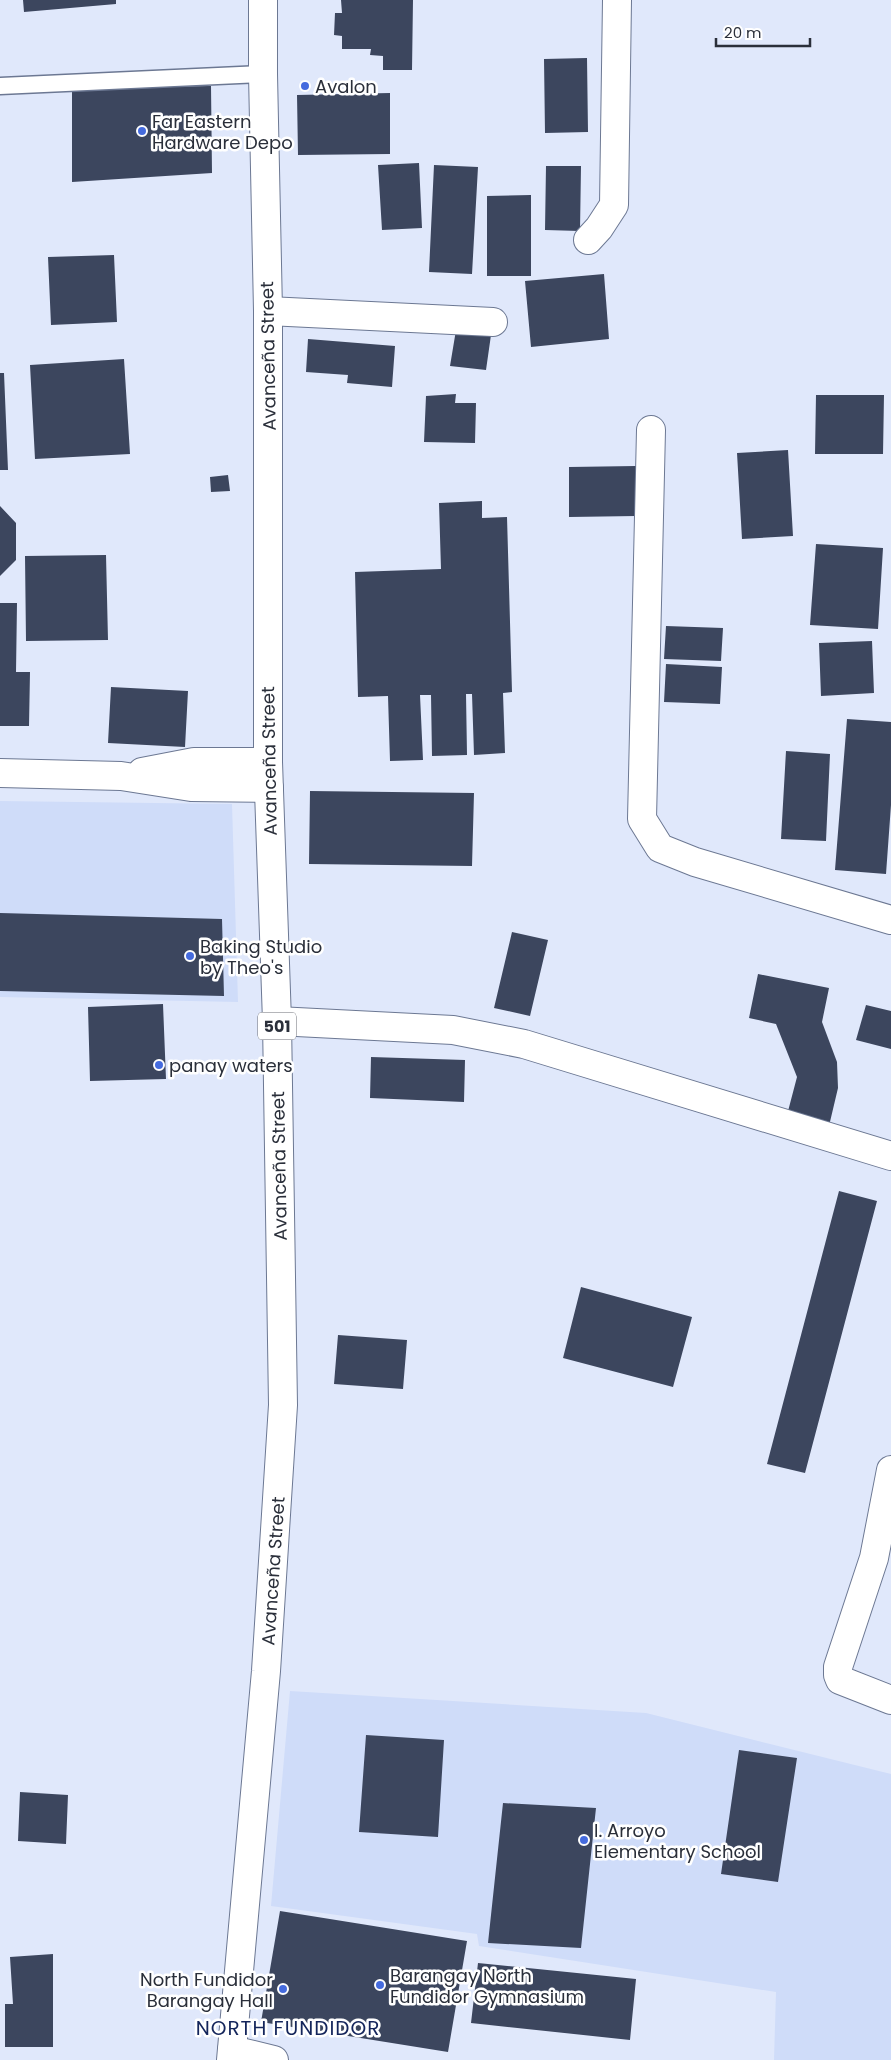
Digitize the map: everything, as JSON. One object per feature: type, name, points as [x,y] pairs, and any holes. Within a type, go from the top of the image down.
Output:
[{"type":"street","name":"Avanceña Street","points":[[232,2055],[266,1671],[283,1404],[276,1021],[268,775],[268,311],[263,0]]},
{"type":"street","points":[[588,240],[599,228],[614,205],[617,0]]},
{"type":"street","points":[[268,311],[493,322]]},
{"type":"street","points":[[651,430],[642,819],[660,848],[694,862],[891,920]]},
{"type":"street","points":[[0,773],[121,776],[194,762],[268,775]]},
{"type":"street","points":[[276,1021],[453,1030],[524,1044],[891,1156]]},
{"type":"street","points":[[891,1470],[882,1560],[838,1667],[840,1680],[891,1700]]},
{"type":"street","points":[[232,2055],[274,2060]]},
{"type":"lane","points":[[0,86],[263,74]]},
{"type":"shaded area","points":[[0,801],[232,804],[238,1002],[0,997]]},
{"type":"shaded area","name":"I. Arroyo Elementary School","points":[[290,1691],[646,1713],[891,1774],[891,2060],[774,2060],[776,1992],[479,1946],[477,1934],[271,1906]]},
{"type":"building","points":[[23,0],[116,0],[116,4],[24,12]]},
{"type":"building","points":[[341,0],[413,0],[412,70],[383,70],[383,56],[370,55],[371,49],[342,49],[342,36],[334,35],[335,13],[342,13]]},
{"type":"building","points":[[587,58],[588,132],[545,133],[544,59]]},
{"type":"building","name":"Far Eastern Hardware Depo","points":[[211,86],[212,173],[72,182],[72,88]]},
{"type":"building","points":[[390,93],[390,154],[298,155],[297,95]]},
{"type":"building","points":[[419,163],[422,228],[382,230],[378,165]]},
{"type":"building","points":[[434,165],[478,167],[472,274],[429,272]]},
{"type":"building","points":[[546,166],[581,166],[580,231],[545,230]]},
{"type":"building","points":[[531,195],[531,276],[487,276],[487,196]]},
{"type":"building","points":[[114,255],[117,322],[51,325],[48,257]]},
{"type":"building","points":[[604,274],[609,339],[531,347],[525,281]]},
{"type":"building","points":[[456,330],[491,335],[486,370],[450,366]]},
{"type":"building","points":[[308,339],[395,346],[392,387],[347,383],[348,375],[306,372]]},
{"type":"building","points":[[124,359],[130,454],[35,459],[30,365]]},
{"type":"building","points":[[0,373],[4,373],[8,470],[0,470]]},
{"type":"building","points":[[456,394],[455,403],[476,403],[475,443],[424,442],[426,396]]},
{"type":"building","points":[[816,395],[884,395],[883,454],[815,454]]},
{"type":"building","points":[[788,450],[793,536],[742,539],[737,453]]},
{"type":"building","points":[[636,466],[636,516],[569,517],[569,467]]},
{"type":"building","points":[[228,475],[230,491],[211,492],[210,477]]},
{"type":"building","points":[[482,501],[482,518],[507,517],[512,692],[503,693],[505,753],[474,755],[472,694],[466,694],[467,755],[432,756],[431,695],[420,695],[423,760],[390,761],[388,696],[358,697],[355,572],[441,569],[439,503]]},
{"type":"building","points":[[0,506],[16,523],[16,560],[0,576]]},
{"type":"building","points":[[816,544],[883,548],[878,629],[810,625]]},
{"type":"building","points":[[106,555],[108,640],[26,641],[25,556]]},
{"type":"building","points":[[0,603],[17,603],[16,672],[30,672],[29,726],[0,726]]},
{"type":"building","points":[[666,626],[723,628],[721,661],[664,659]]},
{"type":"building","points":[[872,641],[874,693],[821,696],[819,643]]},
{"type":"building","points":[[666,664],[722,667],[720,704],[664,702]]},
{"type":"building","points":[[111,687],[188,691],[185,747],[108,743]]},
{"type":"building","points":[[847,719],[891,722],[891,805],[886,874],[835,870]]},
{"type":"building","points":[[786,751],[830,754],[826,841],[781,839]]},
{"type":"building","points":[[310,791],[474,793],[472,866],[309,864]]},
{"type":"building","points":[[0,913],[222,919],[224,996],[0,991]]},
{"type":"building","points":[[512,932],[548,940],[530,1016],[494,1008]]},
{"type":"building","points":[[758,974],[829,988],[822,1022],[837,1062],[838,1088],[829,1126],[787,1115],[797,1077],[776,1024],[749,1018]]},
{"type":"building","points":[[163,1004],[166,1079],[90,1081],[88,1007]]},
{"type":"building","points":[[866,1005],[891,1011],[891,1049],[856,1040]]},
{"type":"building","points":[[371,1057],[465,1060],[464,1102],[370,1098]]},
{"type":"building","points":[[839,1191],[877,1201],[805,1473],[767,1464]]},
{"type":"building","points":[[581,1287],[692,1317],[673,1387],[563,1358]]},
{"type":"building","points":[[338,1335],[407,1340],[403,1389],[334,1384]]},
{"type":"building","points":[[366,1735],[444,1740],[438,1837],[359,1832]]},
{"type":"building","points":[[739,1750],[797,1758],[778,1882],[721,1874]]},
{"type":"building","points":[[20,1792],[68,1795],[66,1844],[18,1841]]},
{"type":"building","points":[[503,1803],[596,1808],[581,1948],[488,1943]]},
{"type":"building","name":"Barangay North Fundidor Gymnasium","points":[[280,1911],[467,1941],[448,2052],[261,2022]]},
{"type":"building","points":[[53,1954],[53,2047],[5,2047],[5,2004],[13,2004],[10,1957]]},
{"type":"building","points":[[478,1963],[636,1979],[630,2040],[471,2023]]},
{"type":"place","name":"Avalon","points":[[305,86]]},
{"type":"place","name":"Far Eastern Hardware Depo","points":[[142,131]]},
{"type":"place","name":"Baking Studio by Theo's","points":[[190,956]]},
{"type":"place","name":"panay waters","points":[[159,1065]]},
{"type":"place","name":"I. Arroyo Elementary School","points":[[584,1840]]},
{"type":"place","name":"Barangay North Fundidor Gymnasium","points":[[380,1985]]},
{"type":"place","name":"North Fundidor Barangay Hall","points":[[283,1989]]},
{"type":"district","name":"NORTH FUNDIDOR","points":[[288,2028]]}]
